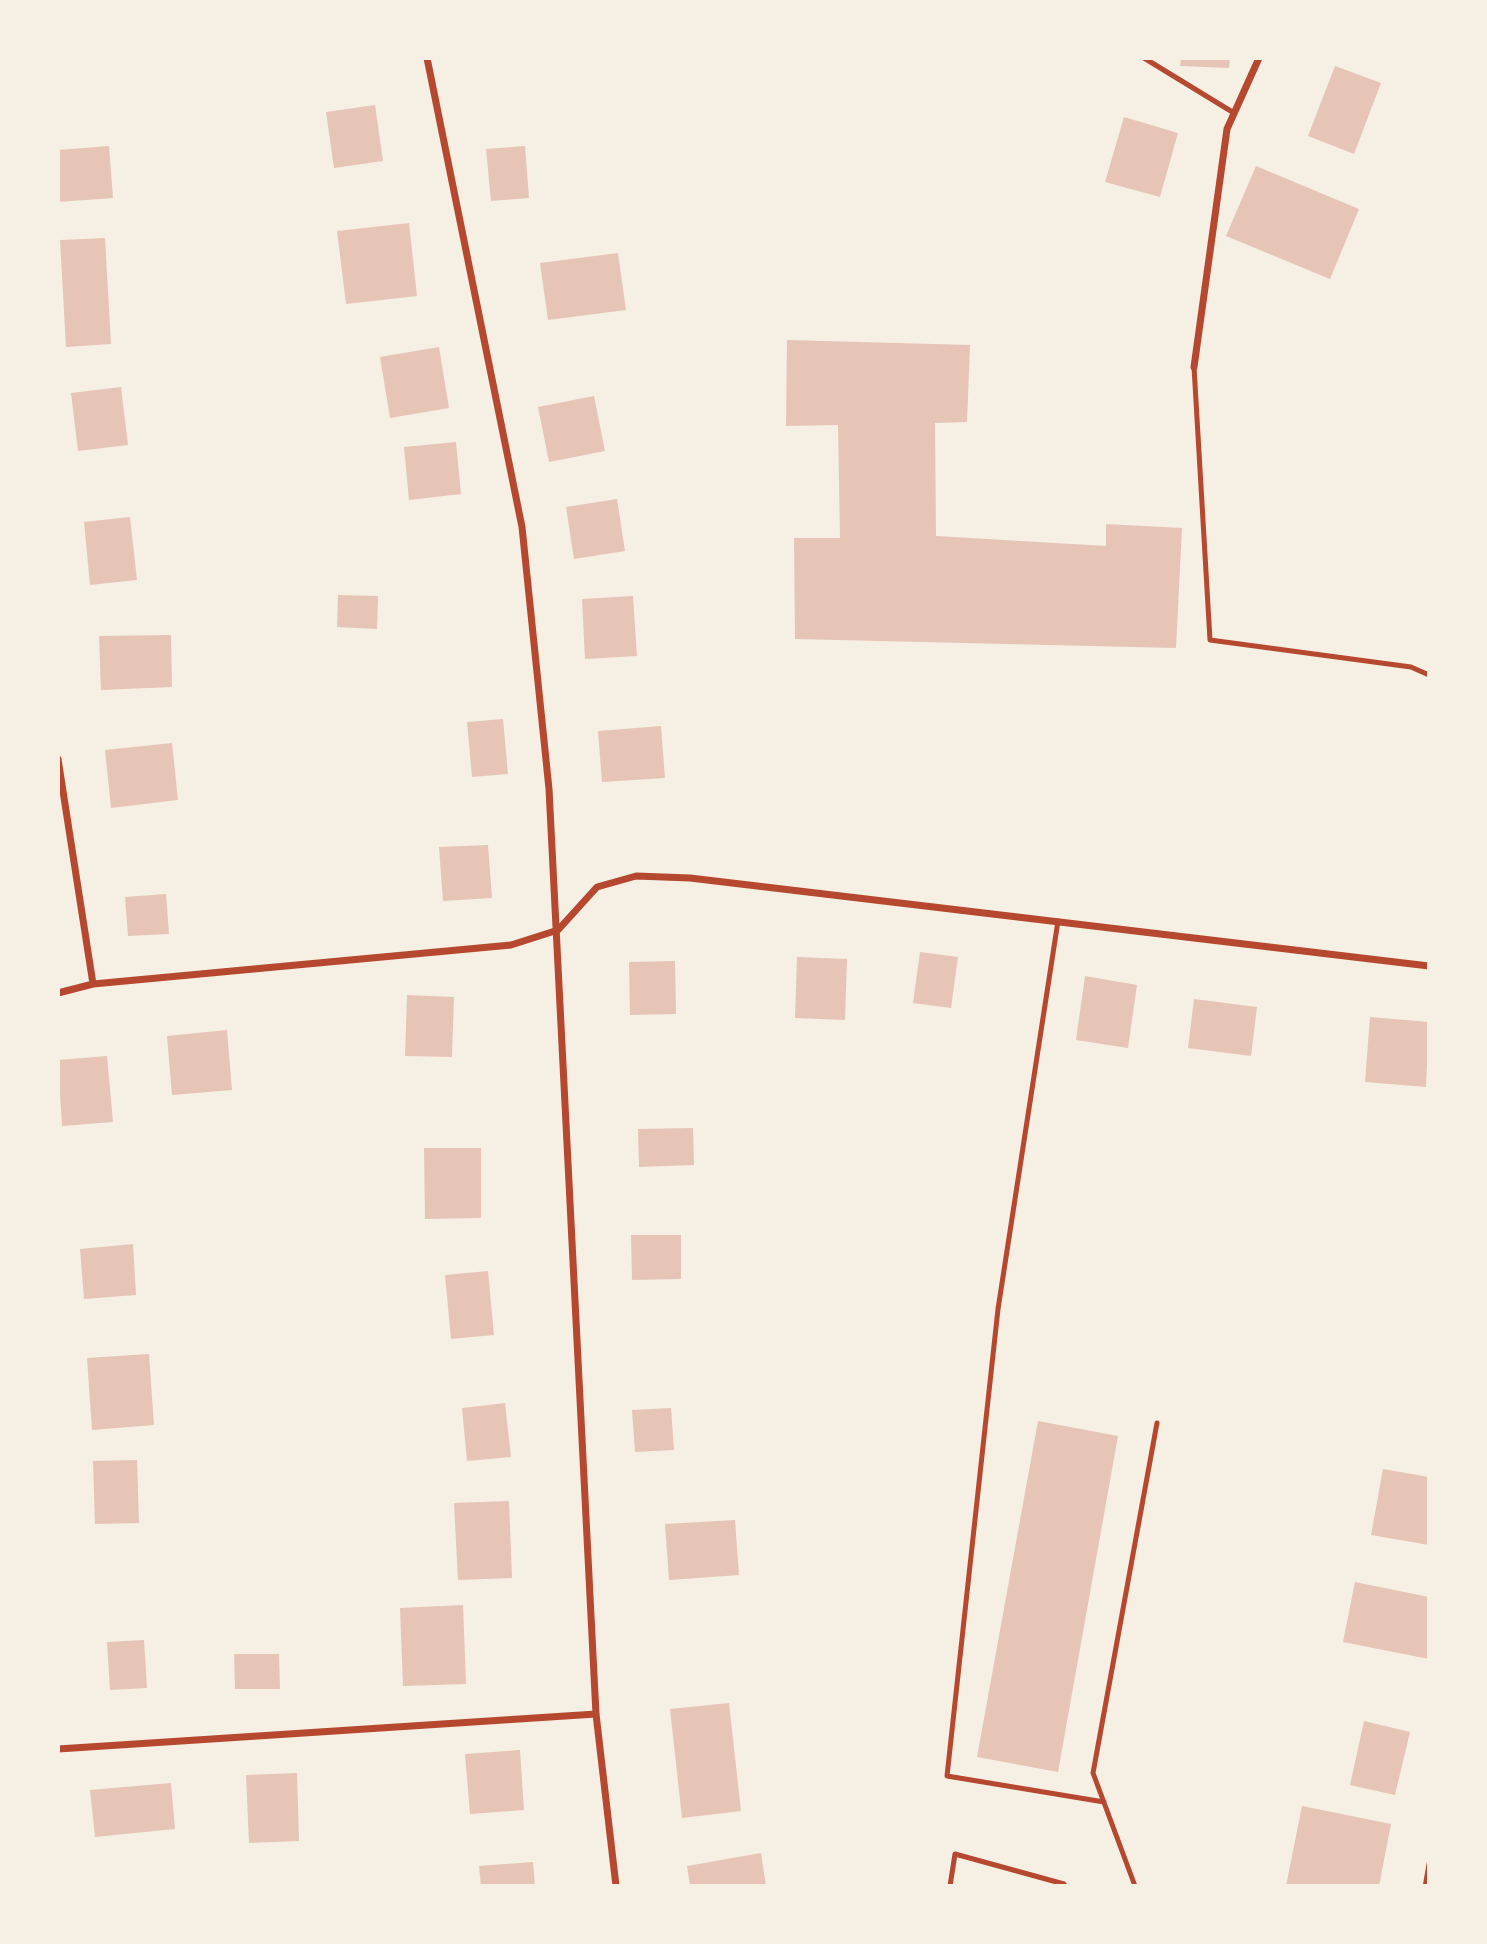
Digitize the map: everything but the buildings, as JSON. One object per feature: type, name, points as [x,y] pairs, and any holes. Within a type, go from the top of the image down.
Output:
[{"type":"street","points":[[427,58],[522,527],[549,789],[596,1714],[616,1886]]},
{"type":"street","points":[[1194,367],[1227,129],[1259,58]]},
{"type":"street","points":[[58,759],[93,984]]},
{"type":"street","points":[[58,993],[93,984],[510,945],[558,930],[597,887],[636,876],[690,878],[1429,966]]},
{"type":"street","points":[[58,1742],[58,1749],[596,1714]]},
{"type":"lane","points":[[1144,58],[1234,113]]},
{"type":"lane","points":[[1194,367],[1210,639],[1411,667],[1429,675]]},
{"type":"lane","points":[[1058,921],[998,1309],[947,1776],[1104,1802]]},
{"type":"lane","points":[[1135,1886],[1093,1773],[1157,1423]]},
{"type":"lane","points":[[950,1886],[955,1854],[1065,1886]]},
{"type":"path","points":[[1425,1886],[1429,1863]]}]
